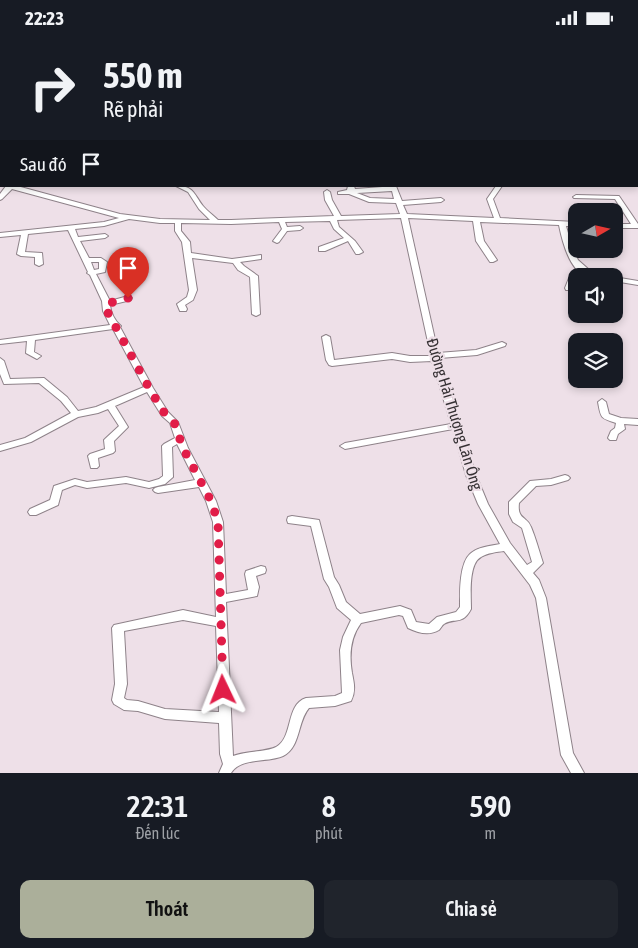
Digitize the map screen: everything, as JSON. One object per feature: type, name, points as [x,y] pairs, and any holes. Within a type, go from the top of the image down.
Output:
[{"type":"street","points":[[0,198],[9,187]]},
{"type":"street","points":[[14,187],[127,218],[216,221],[404,216],[568,224]]},
{"type":"street","points":[[181,187],[190,191],[201,208],[216,221]]},
{"type":"street","points":[[498,187],[490,199],[498,221]]},
{"type":"street","points":[[340,193],[351,190],[394,188]]},
{"type":"street","name":"Đường Hải Thượng Lãn Ông","points":[[394,188],[404,216],[436,357],[455,425],[476,488],[506,546],[526,572],[542,598],[568,755],[578,773]]},
{"type":"street","points":[[351,190],[369,200],[399,202],[441,200]]},
{"type":"street","points":[[327,192],[329,204],[336,211],[336,228],[359,252]]},
{"type":"street","points":[[576,197],[617,197],[637,226]]},
{"type":"street","points":[[0,235],[106,224],[127,218]]},
{"type":"street","points":[[282,220],[286,229]]},
{"type":"street","points":[[476,220],[480,241],[494,260]]},
{"type":"street","points":[[178,221],[178,231],[186,242],[193,290],[190,298],[180,305],[183,309]]},
{"type":"street","points":[[75,239],[105,238],[106,224]]},
{"type":"street","points":[[562,224],[566,244],[580,268]]},
{"type":"street","points":[[623,225],[637,226]]},
{"type":"street","points":[[70,227],[106,304],[149,388],[165,414],[174,422],[200,483],[211,501],[218,522],[220,622],[227,768]]},
{"type":"street","points":[[286,229],[300,229]]},
{"type":"street","points":[[277,241],[286,229]]},
{"type":"street","points":[[25,232],[21,254],[40,255],[39,264]]},
{"type":"street","points":[[322,249],[347,239]]},
{"type":"street","points":[[187,255],[235,261],[258,257]]},
{"type":"street","points":[[85,260],[101,260],[103,262],[102,270],[91,273]]},
{"type":"street","points":[[235,261],[241,268],[254,276],[256,314]]},
{"type":"street","points":[[623,280],[638,283]]},
{"type":"street","points":[[106,304],[128,298]]},
{"type":"street","points":[[0,344],[31,337],[117,326]]},
{"type":"street","points":[[31,337],[30,353],[37,357]]},
{"type":"street","points":[[326,337],[332,363],[392,356],[410,359],[436,357],[478,352],[502,344]]},
{"type":"street","points":[[0,361],[4,383],[41,380],[64,399],[76,415]]},
{"type":"street","points":[[0,448],[32,439],[76,415],[110,405],[149,388]]},
{"type":"street","points":[[602,402],[604,415],[620,421],[638,423]]},
{"type":"street","points":[[94,466],[93,456],[110,451],[109,440],[124,427],[110,405]]},
{"type":"street","points":[[613,438],[614,433],[620,429],[620,421]]},
{"type":"street","points":[[345,446],[455,425]]},
{"type":"street","points":[[33,512],[55,502],[57,488],[75,482],[87,485],[129,480],[149,485],[162,482],[168,477],[167,446],[180,439]]},
{"type":"street","points":[[526,572],[537,566],[538,560],[526,526],[518,522],[514,515],[514,502],[533,483],[551,482],[565,478]]},
{"type":"street","points":[[158,490],[200,483]]},
{"type":"street","points":[[292,520],[315,523],[329,579],[334,585],[341,605],[358,619]]},
{"type":"street","points":[[227,768],[234,761],[273,754],[283,749],[289,743],[299,712],[306,703],[335,701],[347,697],[349,688],[345,668],[347,635],[358,619],[402,610],[408,613],[412,625],[428,629],[436,627],[442,620],[459,616],[466,609],[465,583],[472,557],[479,553],[506,546]]},
{"type":"street","points":[[220,599],[253,593],[254,587],[250,574],[262,570]]},
{"type":"street","points":[[220,622],[183,615],[118,628],[121,684],[118,700],[124,705],[138,705],[165,714],[224,718]]},
{"type":"route","points":[[128,298],[106,304],[107,311],[117,326],[149,388],[165,414],[173,420],[183,448],[211,501],[218,522],[221,569],[220,622],[223,690]]}]
